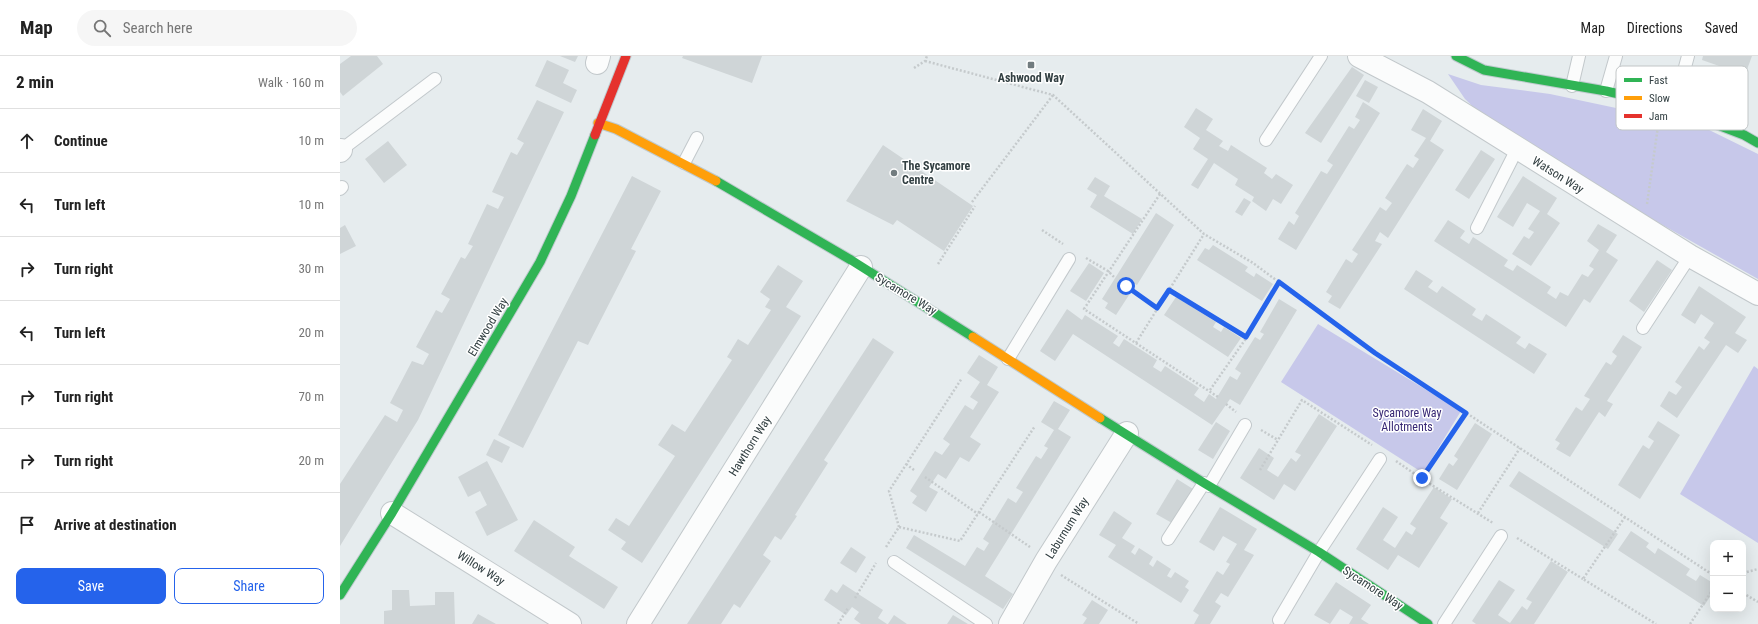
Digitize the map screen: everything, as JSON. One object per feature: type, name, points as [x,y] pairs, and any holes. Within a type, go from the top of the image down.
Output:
[{"type":"street","name":"Elmwood Way","points":[[340,595],[392,513],[540,262],[571,196],[598,122],[626,56]]},
{"type":"street","name":"Watson Way","points":[[1359,56],[1428,92],[1644,228],[1758,294]]},
{"type":"street","points":[[1458,56],[1484,70],[1616,94]]},
{"type":"street","name":"Sycamore Way","points":[[598,122],[616,129],[732,188],[1207,484],[1319,552],[1428,624]]},
{"type":"street","points":[[1731,130],[1744,135],[1758,144]]},
{"type":"street","name":"Hawthorn Way","points":[[638,624],[861,267]]},
{"type":"street","name":"Laburnum Way","points":[[1010,624],[1046,561],[1127,433]]},
{"type":"street","name":"Willow Way","points":[[392,513],[570,624]]},
{"type":"lane","points":[[1266,140],[1321,56]]},
{"type":"lane","points":[[1572,86],[1579,56]]},
{"type":"lane","points":[[1606,91],[1616,56]]},
{"type":"lane","points":[[1685,66],[1688,56]]},
{"type":"lane","points":[[340,150],[435,79]]},
{"type":"lane","points":[[684,163],[697,138]]},
{"type":"lane","points":[[1477,228],[1517,149]]},
{"type":"lane","points":[[1643,328],[1690,256]]},
{"type":"lane","points":[[1008,359],[1069,259]]},
{"type":"lane","points":[[1168,539],[1207,484],[1245,425]]},
{"type":"lane","points":[[1279,620],[1319,552],[1383,455]]},
{"type":"lane","points":[[1444,624],[1503,532]]},
{"type":"lane","points":[[894,562],[986,624]]},
{"type":"path","points":[[914,68],[925,61],[927,56]]},
{"type":"path","points":[[925,61],[1053,95],[1204,234],[1253,263],[1375,353],[1710,573]]},
{"type":"path","points":[[972,202],[1053,95]]},
{"type":"path","points":[[1644,228],[1657,130]]},
{"type":"path","points":[[1160,194],[1084,309],[1218,396]]},
{"type":"path","points":[[938,264],[975,206]]},
{"type":"path","points":[[1136,343],[1204,234]]},
{"type":"path","points":[[1210,390],[1246,337],[1279,282]]},
{"type":"path","points":[[1126,286],[1157,308]]},
{"type":"path","points":[[1169,290],[1246,337]]},
{"type":"path","points":[[882,554],[899,527],[889,491],[962,378]]},
{"type":"path","points":[[1260,470],[1302,400],[1383,455],[1478,513],[1503,532],[1656,624]]},
{"type":"path","points":[[1422,478],[1466,413]]},
{"type":"path","points":[[899,527],[960,541],[1035,426]]},
{"type":"path","points":[[1478,513],[1520,448]]},
{"type":"path","points":[[906,464],[914,470]]},
{"type":"path","points":[[925,477],[1034,550]]},
{"type":"path","points":[[1583,579],[1624,517]]},
{"type":"path","points":[[854,598],[878,560]]},
{"type":"path","points":[[1746,572],[1758,569]]},
{"type":"path","points":[[1060,575],[1139,624]]},
{"type":"path","points":[[1690,624],[1710,594]]},
{"type":"path","points":[[1746,595],[1758,602]]},
{"type":"path","points":[[838,624],[848,608]]},
{"type":"green space","points":[[1448,74],[1481,85],[1550,94],[1616,108],[1616,130],[1709,130],[1758,154],[1758,279],[1555,164],[1517,149],[1465,99]]},
{"type":"green space","name":"Sycamore Way Allotments","points":[[1318,324],[1461,411],[1423,473],[1281,382]]},
{"type":"green space","points":[[1754,366],[1758,369],[1758,543],[1680,494]]},
{"type":"building","points":[[351,56],[377,56],[383,64],[343,96],[340,92],[340,64]]},
{"type":"building","points":[[560,56],[578,56],[575,62]]},
{"type":"building","points":[[683,56],[762,56],[752,83],[682,58]]},
{"type":"building","points":[[1703,56],[1752,56],[1748,67],[1719,66],[1702,60]]},
{"type":"building","points":[[547,60],[569,70],[563,83],[577,90],[571,103],[535,86]]},
{"type":"building","points":[[1352,67],[1364,75],[1321,143],[1305,133]]},
{"type":"building","points":[[1365,80],[1378,87],[1369,103],[1356,96]]},
{"type":"building","points":[[537,100],[564,112],[418,420],[340,546],[340,484],[385,415],[397,422],[403,410],[390,403],[412,361],[423,365],[429,354],[416,347],[436,310],[442,313],[450,299],[441,294],[461,257],[465,259],[473,246],[468,244],[487,204],[498,209],[504,197],[492,192],[511,152],[517,155],[524,143],[517,139]]},
{"type":"building","points":[[1363,102],[1380,113],[1296,250],[1278,239],[1289,221],[1294,225],[1299,216],[1295,213],[1321,171],[1327,174],[1333,165],[1327,161],[1349,126],[1354,129],[1360,120],[1355,117]]},
{"type":"building","points":[[1196,108],[1213,119],[1206,130],[1223,141],[1219,146],[1228,151],[1231,145],[1267,168],[1264,173],[1272,179],[1276,174],[1293,185],[1281,204],[1273,199],[1266,211],[1252,201],[1254,197],[1235,185],[1238,179],[1214,163],[1198,189],[1191,185],[1208,159],[1193,149],[1200,138],[1184,127]]},
{"type":"building","points":[[1423,109],[1442,121],[1430,141],[1444,150],[1388,238],[1380,232],[1375,241],[1382,244],[1340,309],[1328,302],[1332,296],[1326,292],[1346,259],[1352,263],[1358,254],[1352,250],[1380,207],[1386,211],[1392,203],[1385,198],[1407,164],[1413,168],[1419,159],[1414,156],[1426,138],[1411,130]]},
{"type":"building","points":[[388,141],[407,165],[384,183],[365,159]]},
{"type":"building","name":"The Sycamore Centre","points":[[883,145],[973,206],[944,251],[897,220],[893,225],[846,201]]},
{"type":"building","points":[[1481,150],[1495,159],[1469,199],[1455,190]]},
{"type":"building","points":[[632,176],[661,191],[631,249],[636,251],[588,345],[578,341],[523,448],[498,435]]},
{"type":"building","points":[[1523,176],[1557,198],[1547,214],[1560,223],[1531,266],[1512,254],[1524,236],[1529,239],[1534,232],[1528,229],[1540,211],[1527,203],[1513,227],[1497,217]]},
{"type":"building","points":[[1095,177],[1110,186],[1104,196],[1142,219],[1133,234],[1090,207],[1097,195],[1087,189]]},
{"type":"building","points":[[1244,198],[1251,202],[1242,216],[1235,212]]},
{"type":"building","points":[[1156,213],[1174,225],[1137,285],[1129,281],[1122,291],[1129,295],[1116,315],[1105,308],[1108,303],[1102,299]]},
{"type":"building","points":[[1448,220],[1465,231],[1460,238],[1469,244],[1473,237],[1508,260],[1504,266],[1513,271],[1517,265],[1551,287],[1547,293],[1556,299],[1560,292],[1568,296],[1582,274],[1588,277],[1594,269],[1589,266],[1599,250],[1587,241],[1598,224],[1617,235],[1606,252],[1618,260],[1590,303],[1584,299],[1566,327],[1434,241]]},
{"type":"building","points":[[345,225],[356,246],[340,254],[340,228]]},
{"type":"building","points":[[1213,245],[1248,267],[1245,271],[1254,277],[1256,273],[1273,284],[1262,301],[1197,260],[1205,248],[1209,250]]},
{"type":"building","points":[[1657,260],[1672,270],[1644,312],[1629,301]]},
{"type":"building","points":[[1089,263],[1104,273],[1086,301],[1070,291]]},
{"type":"building","points":[[778,265],[803,281],[786,307],[801,316],[642,563],[621,549],[626,542],[608,530],[616,518],[629,526],[675,456],[658,445],[672,424],[685,432],[732,360],[727,357],[738,339],[748,345],[771,310],[765,307],[770,299],[760,292]]},
{"type":"building","points":[[1416,270],[1433,281],[1428,287],[1437,293],[1442,286],[1476,309],[1472,315],[1482,321],[1486,314],[1521,337],[1516,343],[1525,349],[1529,343],[1547,354],[1534,374],[1404,289]]},
{"type":"building","points":[[1699,286],[1746,317],[1735,333],[1747,340],[1738,353],[1726,345],[1677,418],[1660,406],[1669,391],[1676,395],[1682,387],[1675,382],[1699,346],[1704,350],[1710,342],[1704,338],[1714,323],[1701,314],[1695,324],[1681,315]]},
{"type":"building","points":[[1176,297],[1216,322],[1213,327],[1221,332],[1224,327],[1241,338],[1228,357],[1164,315]]},
{"type":"building","points":[[1279,299],[1297,310],[1240,405],[1230,399],[1212,425],[1073,334],[1055,361],[1040,351],[1067,309],[1082,320],[1085,315],[1118,336],[1113,343],[1119,347],[1124,339],[1157,360],[1153,367],[1161,372],[1165,366],[1199,388],[1194,395],[1204,402],[1209,394],[1216,399],[1230,376],[1237,380],[1241,373],[1235,369],[1255,337],[1260,340],[1264,334],[1260,332]]},
{"type":"building","points":[[1623,335],[1642,347],[1607,401],[1613,404],[1605,417],[1599,412],[1570,457],[1556,449],[1560,443],[1555,440],[1576,407],[1582,411],[1590,399],[1584,396],[1606,362],[1611,365],[1617,356],[1612,352]]},
{"type":"building","points":[[873,338],[894,352],[824,460],[828,463],[795,515],[797,516],[781,540],[775,536],[763,555],[771,561],[740,608],[734,604],[721,624],[687,624]]},
{"type":"building","points":[[979,355],[998,367],[987,385],[999,392],[970,437],[981,444],[969,462],[960,457],[946,479],[938,474],[929,487],[938,492],[926,512],[912,503],[917,496],[910,491],[935,451],[942,455],[950,444],[943,439],[965,405],[973,410],[978,402],[970,397],[980,382],[967,373]]},
{"type":"building","points":[[1054,401],[1070,410],[1058,429],[1071,437],[985,576],[1013,594],[1003,609],[906,548],[914,535],[965,566],[977,547],[984,551],[989,543],[983,539],[1008,498],[1016,503],[1023,492],[1016,488],[1036,456],[1041,459],[1048,448],[1044,446],[1054,430],[1041,422]]},
{"type":"building","points":[[1319,414],[1337,426],[1295,491],[1284,484],[1274,500],[1240,478],[1259,448],[1274,458],[1267,470],[1278,477],[1291,458],[1296,462],[1301,455],[1295,452]]},
{"type":"building","points":[[1658,421],[1680,435],[1640,499],[1618,485],[1643,445],[1649,449],[1654,441],[1648,437]]},
{"type":"building","points":[[1216,422],[1230,431],[1213,459],[1198,450]]},
{"type":"building","points":[[1475,423],[1492,434],[1457,490],[1439,479],[1449,463],[1453,466],[1458,459],[1454,456]]},
{"type":"building","points":[[494,439],[510,447],[502,463],[486,455]]},
{"type":"building","points":[[487,461],[518,520],[487,536],[475,512],[487,505],[480,491],[468,497],[458,477]]},
{"type":"building","points":[[1519,471],[1618,534],[1608,549],[1509,486]]},
{"type":"building","points":[[1177,479],[1193,489],[1172,523],[1156,514]]},
{"type":"building","points":[[1434,487],[1452,499],[1440,518],[1448,523],[1419,568],[1398,555],[1388,570],[1356,549],[1383,507],[1398,517],[1383,540],[1395,548],[1406,531],[1412,535],[1416,528],[1410,524]]},
{"type":"building","points":[[1220,507],[1257,529],[1244,550],[1254,555],[1228,597],[1221,593],[1215,602],[1221,606],[1210,624],[1194,624],[1199,615],[1193,611],[1217,571],[1223,575],[1230,564],[1226,562],[1237,544],[1223,536],[1214,551],[1199,542]]},
{"type":"building","points":[[1114,511],[1132,523],[1122,538],[1135,546],[1131,552],[1135,555],[1139,548],[1153,557],[1149,564],[1153,567],[1157,560],[1171,569],[1167,576],[1171,578],[1175,572],[1189,581],[1185,587],[1189,590],[1181,603],[1108,557],[1116,545],[1099,535]]},
{"type":"building","points":[[534,520],[575,547],[569,556],[618,587],[604,609],[514,551]]},
{"type":"building","points":[[1631,531],[1649,543],[1646,547],[1655,554],[1658,548],[1690,569],[1686,575],[1696,581],[1700,575],[1710,581],[1710,597],[1704,606],[1618,550]]},
{"type":"building","points":[[851,547],[866,557],[856,573],[840,563]]},
{"type":"building","points":[[1551,561],[1568,572],[1534,624],[1476,624],[1472,621],[1499,580],[1515,590],[1498,615],[1510,623],[1522,606],[1527,610],[1532,602],[1526,599]]},
{"type":"building","points":[[1336,582],[1371,605],[1361,619],[1369,624],[1349,624],[1353,617],[1340,609],[1330,624],[1314,615]]},
{"type":"building","points":[[843,584],[883,610],[878,618],[887,624],[861,624],[854,619],[859,612],[852,607],[846,615],[824,600],[831,589],[837,593]]},
{"type":"building","points":[[392,590],[409,590],[410,606],[435,605],[435,592],[454,592],[455,624],[384,624],[384,611],[392,610]]},
{"type":"building","points":[[1092,600],[1108,610],[1099,624],[1083,624],[1087,618],[1082,615]]},
{"type":"building","points":[[478,614],[496,624],[472,624]]},
{"type":"building","points":[[894,615],[907,624],[888,624]]},
{"type":"building","points":[[953,615],[968,624],[947,624]]},
{"type":"traffic: fast","points":[[1456,56],[1484,70],[1616,93]]},
{"type":"traffic: fast","points":[[1731,130],[1758,143]]},
{"type":"traffic: fast","points":[[340,595],[392,513],[540,262],[571,196],[595,135]]},
{"type":"traffic: fast","points":[[716,181],[851,260],[973,337]]},
{"type":"traffic: fast","points":[[1100,418],[1319,552],[1428,624]]},
{"type":"traffic: slow","points":[[598,123],[616,129],[716,181]]},
{"type":"traffic: slow","points":[[973,337],[1100,418]]},
{"type":"traffic: jam","points":[[595,135],[626,56]]},
{"type":"place","name":"Ashwood Way","points":[[1031,65]]},
{"type":"place","name":"The Sycamore Centre","points":[[894,173]]},
{"type":"route","points":[[1126,286],[1157,308],[1169,290],[1246,337],[1279,282],[1375,353],[1466,413],[1422,478]]}]
